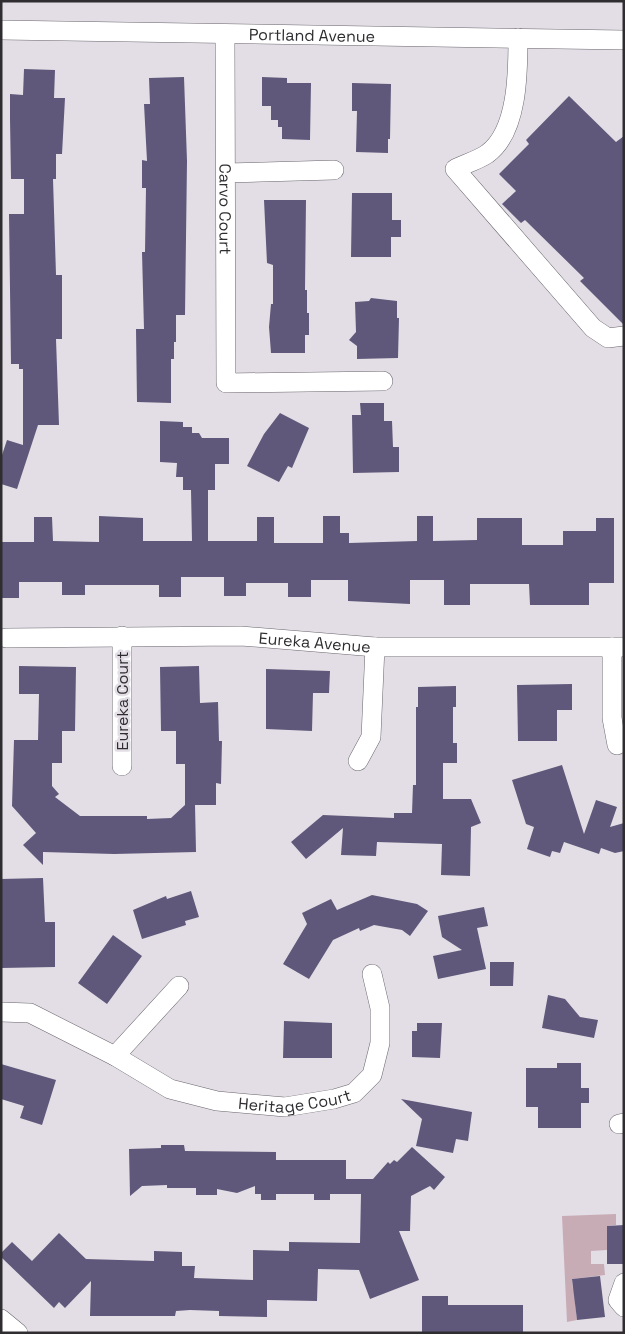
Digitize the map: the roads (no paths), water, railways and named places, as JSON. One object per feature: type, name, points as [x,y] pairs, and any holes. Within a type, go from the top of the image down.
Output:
[{"type":"street","name":"Portland Avenue","points":[[1,30],[624,40]]},
{"type":"street","name":"Carvo Court","points":[[225,34],[226,383],[383,381]]},
{"type":"street","points":[[518,38],[514,99],[507,130],[488,153],[455,169],[593,328],[608,338],[624,336]]},
{"type":"street","points":[[226,173],[334,170]]},
{"type":"street","name":"Eureka Court","points":[[122,636],[122,766]]},
{"type":"street","name":"Eureka Avenue","points":[[6,638],[241,636],[375,647],[618,647]]},
{"type":"street","points":[[358,761],[371,737],[375,647]]},
{"type":"street","points":[[617,746],[612,718],[618,647]]},
{"type":"street","name":"Heritage Court","points":[[1,1012],[30,1013],[115,1056],[170,1088],[216,1101],[285,1107],[334,1099],[354,1093],[372,1075],[380,1043],[380,1008],[372,974]]},
{"type":"street","points":[[115,1056],[179,986]]},
{"type":"street","points":[[624,1283],[618,1300],[624,1307]]},
{"type":"street","points":[[1,1319],[18,1333]]}]
